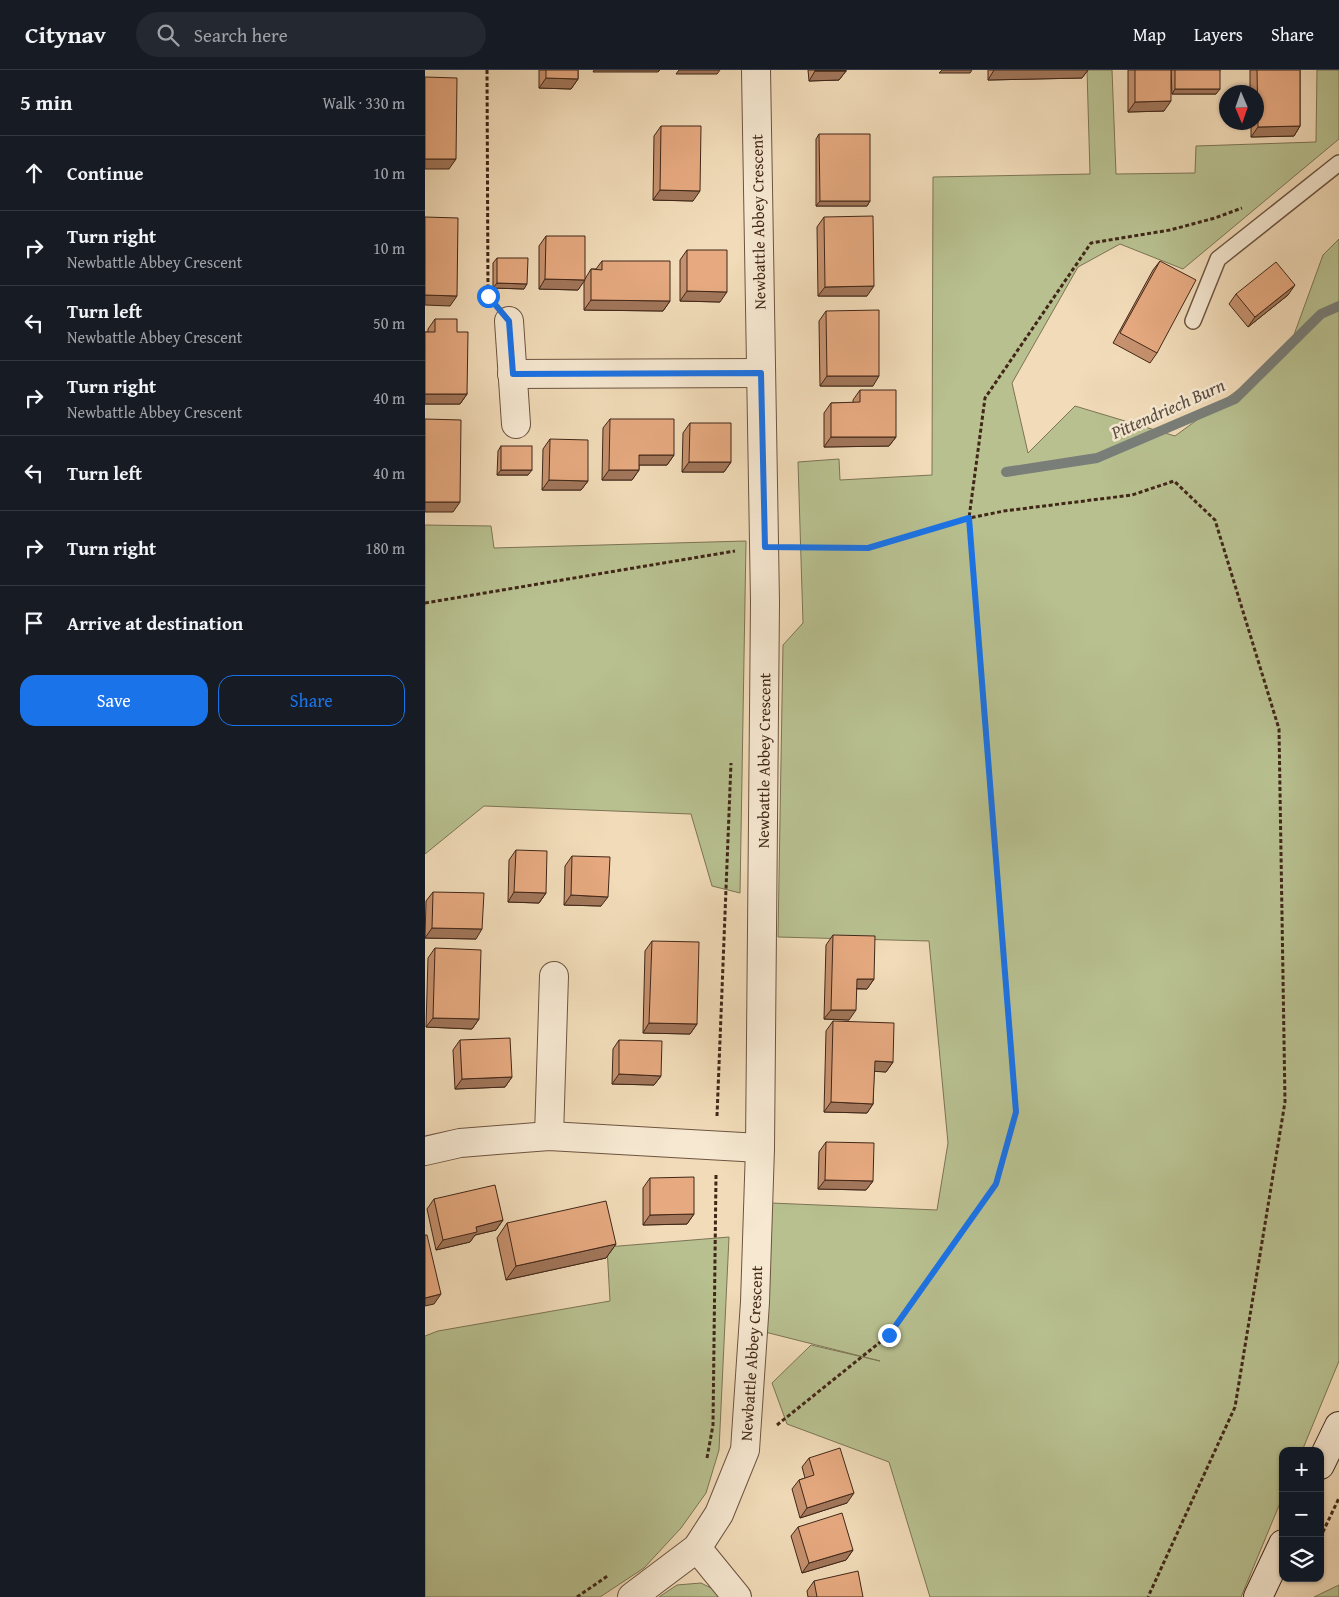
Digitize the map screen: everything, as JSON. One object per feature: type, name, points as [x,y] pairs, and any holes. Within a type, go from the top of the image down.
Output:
[{"type":"street","name":"Newbattle Abbey Crescent","points":[[632,1597],[697,1548],[719,1514],[745,1450],[755,1302],[759,1148],[765,602],[756,70]]},
{"type":"street","points":[[509,321],[516,424]]},
{"type":"street","points":[[513,374],[761,373]]},
{"type":"street","points":[[549,1136],[554,976]]},
{"type":"street","points":[[425,1151],[460,1143],[549,1136],[759,1148]]},
{"type":"street","points":[[1324,1457],[1339,1426]]},
{"type":"street","points":[[697,1548],[737,1597]]},
{"type":"street","points":[[1258,1597],[1279,1552]]},
{"type":"lane","points":[[1193,321],[1218,259],[1339,163]]},
{"type":"path","points":[[487,70],[488,296],[509,321]]},
{"type":"path","points":[[745,1450],[889,1335],[996,1184],[1016,1112],[969,518],[985,398],[1091,243],[1171,230],[1215,218],[1242,208]]},
{"type":"path","points":[[765,547],[868,548],[969,518],[1132,495],[1174,481],[1215,520],[1279,729],[1285,1102],[1235,1407],[1148,1597]]},
{"type":"path","points":[[425,603],[737,550],[737,560]]},
{"type":"path","points":[[707,1460],[713,1425],[716,1145],[731,756]]},
{"type":"path","points":[[1320,1537],[1339,1498]]},
{"type":"path","points":[[577,1597],[615,1571]]},
{"type":"green space","points":[[1087,70],[1112,70],[1116,174],[1195,173],[1196,146],[1316,142],[1317,70],[1339,70],[1339,139],[1183,269],[1120,244],[1078,267],[1012,383],[1028,453],[1075,406],[1175,436],[1287,354],[1323,255],[1339,239],[1339,1361],[1304,1447],[1279,1447],[1279,1506],[1241,1597],[930,1597],[889,1462],[787,1424],[772,1383],[811,1345],[880,1361],[765,1332],[771,1203],[937,1210],[948,1143],[929,941],[778,937],[783,645],[803,623],[798,462],[839,459],[840,480],[932,475],[933,177],[1090,174]]},
{"type":"green space","points":[[425,525],[491,526],[494,548],[746,541],[740,893],[712,886],[691,814],[484,806],[425,854]]},
{"type":"green space","points":[[729,1237],[719,1450],[706,1493],[681,1528],[644,1568],[600,1597],[425,1597],[425,1336],[438,1331],[610,1301],[607,1247]]},
{"type":"green space","points":[[701,1583],[726,1597],[659,1597],[677,1585]]},
{"type":"green space","points":[[1339,1585],[1339,1597],[1314,1597]]},
{"type":"building","points":[[546,70],[578,70],[578,79],[546,78]]},
{"type":"building","points":[[846,70],[846,71],[815,71]]},
{"type":"building","points":[[1135,70],[1171,70],[1171,101],[1135,102]]},
{"type":"building","points":[[1175,70],[1220,70],[1219,89],[1175,89]]},
{"type":"building","points":[[1257,70],[1300,70],[1300,126],[1264,127],[1264,85],[1257,85]]},
{"type":"building","points":[[425,77],[457,78],[456,159],[425,159]]},
{"type":"building","points":[[661,126],[701,126],[700,191],[660,190]]},
{"type":"building","points":[[819,134],[870,134],[870,201],[820,201]]},
{"type":"building","points":[[873,216],[874,286],[825,287],[824,217]]},
{"type":"building","points":[[425,217],[458,218],[457,296],[425,295]]},
{"type":"building","points":[[546,236],[585,236],[585,280],[545,279]]},
{"type":"building","points":[[687,250],[727,250],[727,292],[687,291]]},
{"type":"building","points":[[497,258],[528,258],[527,284],[497,283]]},
{"type":"building","points":[[602,261],[670,261],[670,301],[591,300],[591,269],[602,270]]},
{"type":"building","points":[[1160,261],[1196,280],[1157,353],[1120,333]]},
{"type":"building","points":[[1276,262],[1295,285],[1255,317],[1236,294]]},
{"type":"building","points":[[879,310],[879,376],[827,376],[826,311]]},
{"type":"building","points":[[435,319],[457,319],[457,332],[468,332],[467,394],[425,394],[425,332],[435,332]]},
{"type":"building","points":[[860,390],[896,390],[896,437],[831,437],[831,403],[860,402]]},
{"type":"building","points":[[425,419],[461,420],[460,502],[425,502]]},
{"type":"building","points":[[610,419],[674,419],[674,455],[639,455],[639,470],[609,470]]},
{"type":"building","points":[[690,423],[731,423],[731,462],[689,462]]},
{"type":"building","points":[[550,439],[588,440],[588,481],[549,480]]},
{"type":"building","points":[[501,446],[532,446],[532,470],[501,470]]},
{"type":"building","points":[[516,850],[547,851],[546,893],[514,892]]},
{"type":"building","points":[[572,856],[610,857],[608,897],[571,895]]},
{"type":"building","points":[[433,892],[484,893],[482,929],[432,928]]},
{"type":"building","points":[[833,935],[875,936],[874,979],[857,979],[856,1010],[831,1010]]},
{"type":"building","points":[[652,941],[699,942],[697,1024],[649,1023]]},
{"type":"building","points":[[435,948],[481,950],[479,1019],[433,1018]]},
{"type":"building","points":[[833,1021],[894,1023],[893,1062],[875,1061],[873,1104],[831,1102]]},
{"type":"building","points":[[510,1038],[512,1077],[462,1079],[460,1040]]},
{"type":"building","points":[[619,1040],[662,1041],[661,1076],[619,1074]]},
{"type":"building","points":[[826,1142],[874,1143],[873,1181],[825,1180]]},
{"type":"building","points":[[694,1177],[694,1214],[650,1215],[650,1178]]},
{"type":"building","points":[[495,1185],[503,1220],[476,1227],[477,1232],[443,1240],[434,1199]]},
{"type":"building","points":[[606,1201],[616,1244],[516,1266],[507,1223]]},
{"type":"building","points":[[425,1235],[427,1235],[441,1294],[425,1298]]},
{"type":"building","points":[[840,1448],[854,1493],[807,1508],[799,1480],[814,1475],[809,1458]]},
{"type":"building","points":[[842,1513],[853,1550],[809,1563],[798,1527]]},
{"type":"building","points":[[858,1571],[863,1597],[817,1597],[814,1581]]},
{"type":"waterway","name":"Pittendriech Burn","points":[[1006,472],[1097,458],[1235,399],[1321,314],[1339,306]]},
{"type":"route","points":[[488,296],[509,321],[513,374],[761,373],[765,547],[868,548],[969,518],[1016,1112],[996,1184],[889,1335]]}]
